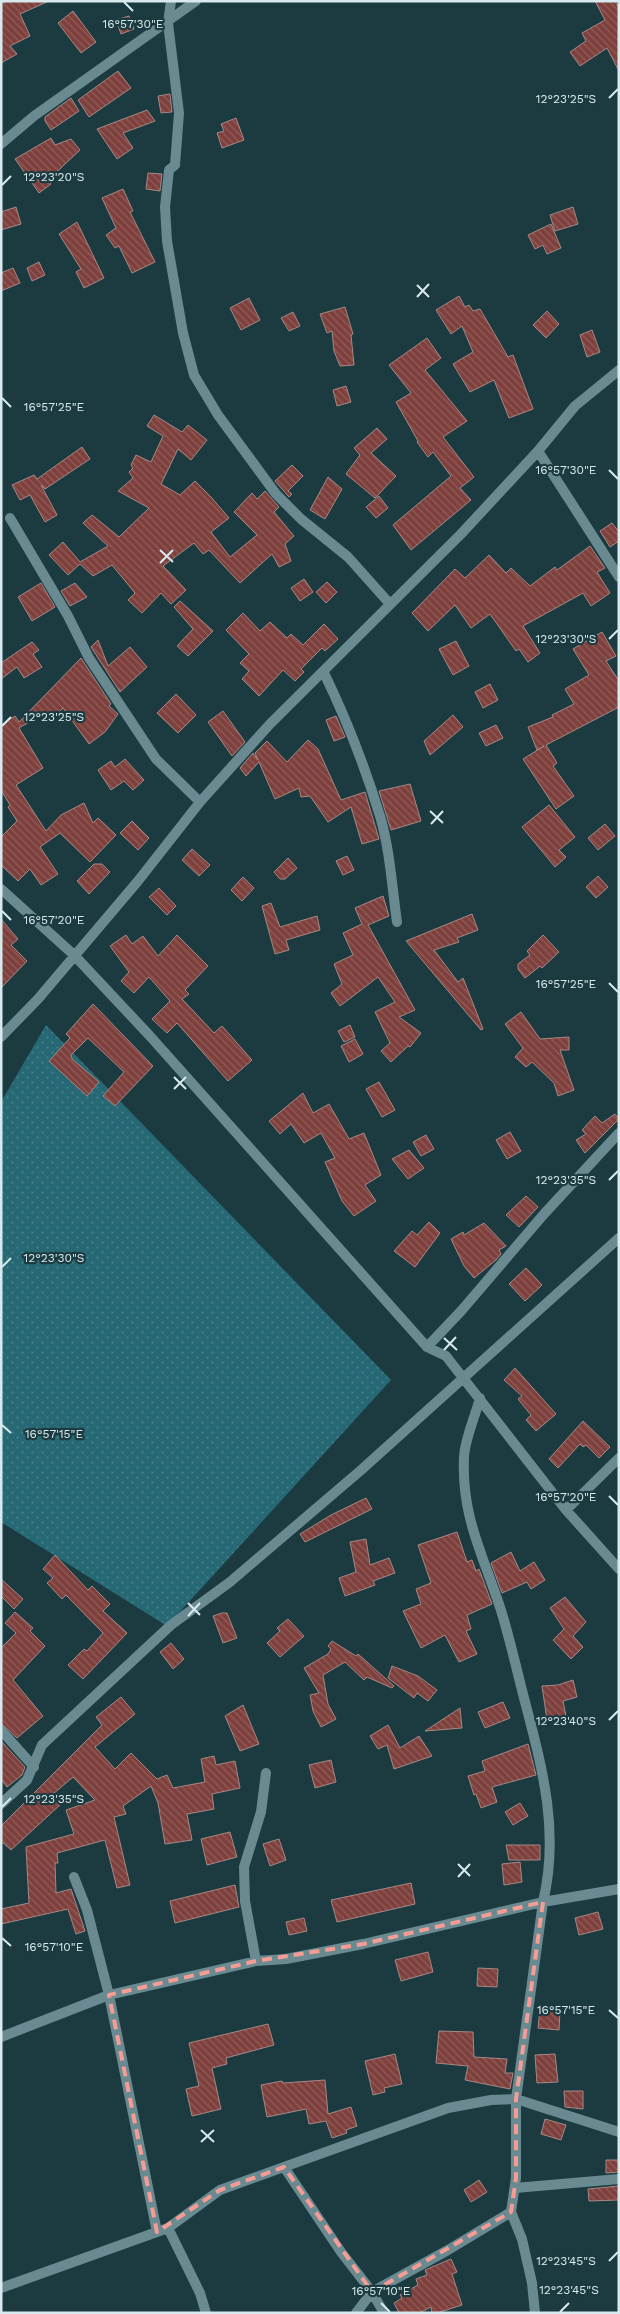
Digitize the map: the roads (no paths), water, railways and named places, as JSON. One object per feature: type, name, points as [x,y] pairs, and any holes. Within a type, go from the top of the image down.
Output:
[{"type":"street","points":[[171,1],[168,23],[176,75],[179,130],[175,165],[169,170],[168,179],[165,207],[167,241],[183,333],[194,375],[218,415],[276,494],[301,519],[348,557],[390,604]]},
{"type":"street","points":[[1,144],[34,116],[168,23],[196,1]]},
{"type":"street","points":[[1,1037],[38,999],[138,882],[200,802],[270,724],[324,673],[461,534],[538,451],[576,406],[619,370]]},
{"type":"street","points":[[538,451],[619,577]]},
{"type":"street","points":[[10,518],[68,616],[89,658],[156,759],[200,802]]},
{"type":"street","points":[[324,673],[344,716],[380,816],[389,859],[397,922]]},
{"type":"street","points":[[1,889],[74,955],[258,1155],[427,1347],[446,1356],[566,1510],[619,1568]]},
{"type":"street","points":[[427,1347],[462,1310],[544,1214],[619,1133]]},
{"type":"street","points":[[1,1804],[27,1780],[42,1745],[171,1624],[230,1582],[464,1378],[619,1238]]},
{"type":"street","points":[[480,1398],[464,1455],[469,1515],[476,1544],[503,1617],[540,1760],[551,1819],[549,1877],[543,1902],[516,2099],[515,2188],[511,2212],[522,2239],[532,2283],[535,2313]]},
{"type":"street","points":[[566,1510],[619,1458]]},
{"type":"street","points":[[1,1730],[34,1767]]},
{"type":"street","points":[[256,1961],[245,1901],[244,1867],[261,1812],[266,1773]]},
{"type":"street","points":[[74,1877],[87,1910],[109,1995],[157,2232]]},
{"type":"street","points":[[1,2037],[109,1995],[256,1961],[286,1959],[363,1944],[543,1902],[619,1889]]},
{"type":"street","points":[[1,2288],[168,2228],[220,2190],[448,2108],[491,2100],[516,2099],[619,2132]]},
{"type":"street","points":[[284,2167],[341,2252],[372,2292],[384,2313]]},
{"type":"street","points":[[515,2188],[619,2178]]},
{"type":"street","points":[[356,2313],[372,2292],[448,2250],[511,2212]]},
{"type":"street","points":[[168,2228],[200,2293],[206,2313]]}]
